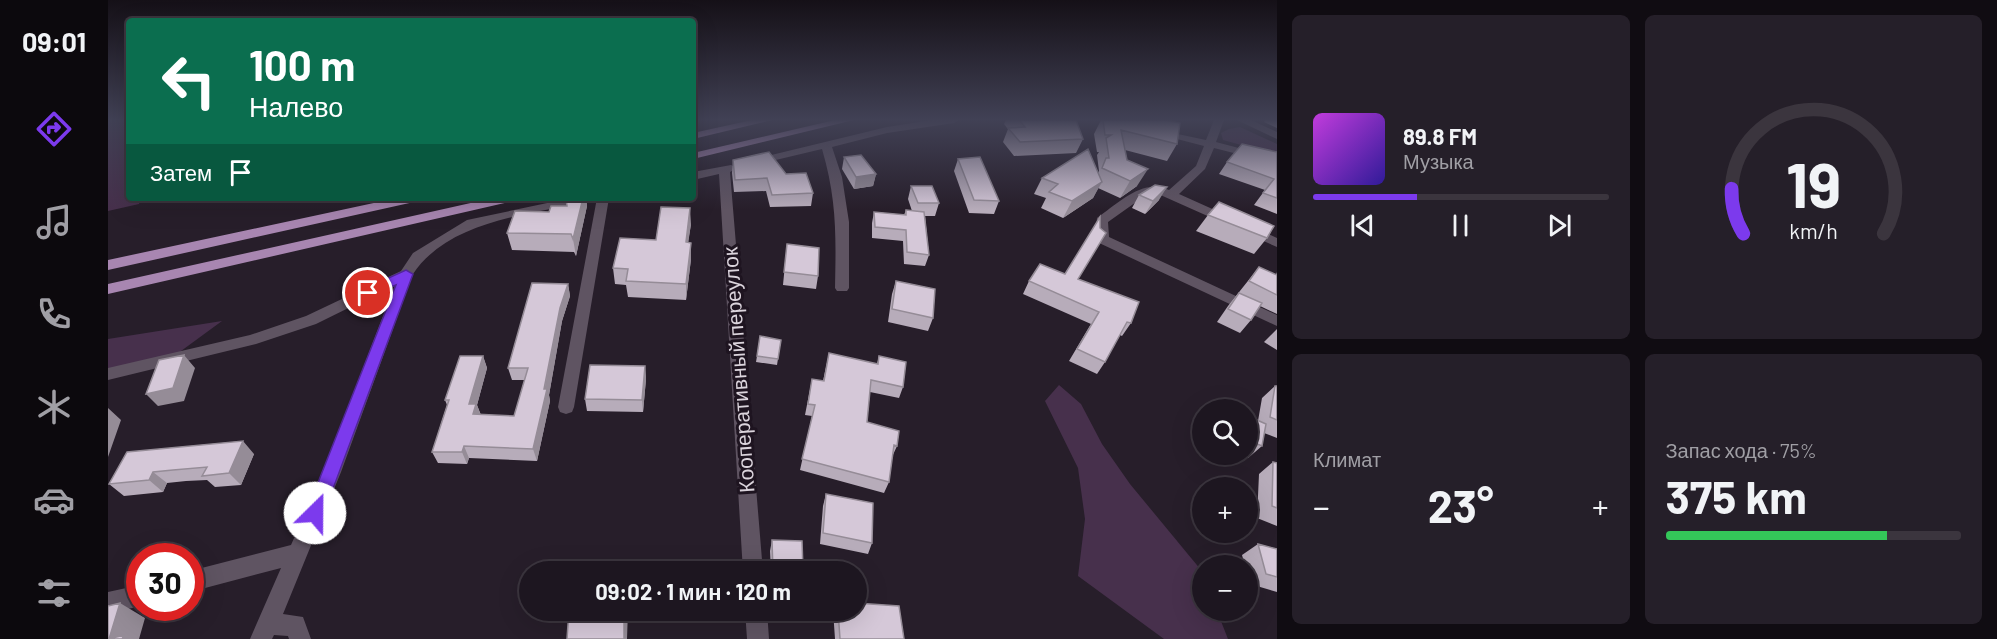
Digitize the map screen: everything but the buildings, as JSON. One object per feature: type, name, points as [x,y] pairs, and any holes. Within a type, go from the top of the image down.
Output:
[{"type":"main road","points":[[696,155],[720,150]]},
{"type":"main road","points":[[108,266],[400,201]]},
{"type":"main road","points":[[108,289],[495,201]]},
{"type":"street","points":[[696,175],[806,150]]},
{"type":"street","points":[[828,150],[836,177],[843,222],[842,288]]},
{"type":"street","points":[[1171,195],[1200,169],[1208,150]]},
{"type":"street","points":[[1234,150],[1277,161]]},
{"type":"street","name":"Кооперативный переулок","points":[[724,169],[752,561]]},
{"type":"street","points":[[1277,243],[1157,189],[1142,192],[1102,221],[1102,239],[1277,321]]},
{"type":"street","points":[[265,631],[332,472],[406,274],[418,256],[472,223],[574,201]]},
{"type":"street","points":[[566,407],[602,201]]},
{"type":"street","points":[[108,374],[240,343],[291,327],[311,320],[406,274]]},
{"type":"street","points":[[204,578],[298,553]]},
{"type":"street","points":[[108,603],[126,598]]},
{"type":"street","points":[[757,621],[758,639]]},
{"type":"street","points":[[265,631],[295,625],[300,639]]},
{"type":"shaded area","points":[[108,150],[126,150],[126,201],[140,201],[139,204],[108,211]]},
{"type":"shaded area","points":[[1258,150],[1277,150],[1277,155]]},
{"type":"shaded area","points":[[222,321],[166,362],[108,374],[108,339]]},
{"type":"shaded area","points":[[1059,385],[1081,404],[1102,444],[1130,484],[1192,559],[1192,621],[1221,621],[1228,639],[1164,639],[1078,576],[1085,519],[1078,468],[1045,401]]},
{"type":"route","points":[[315,513],[406,274],[368,293]]}]
